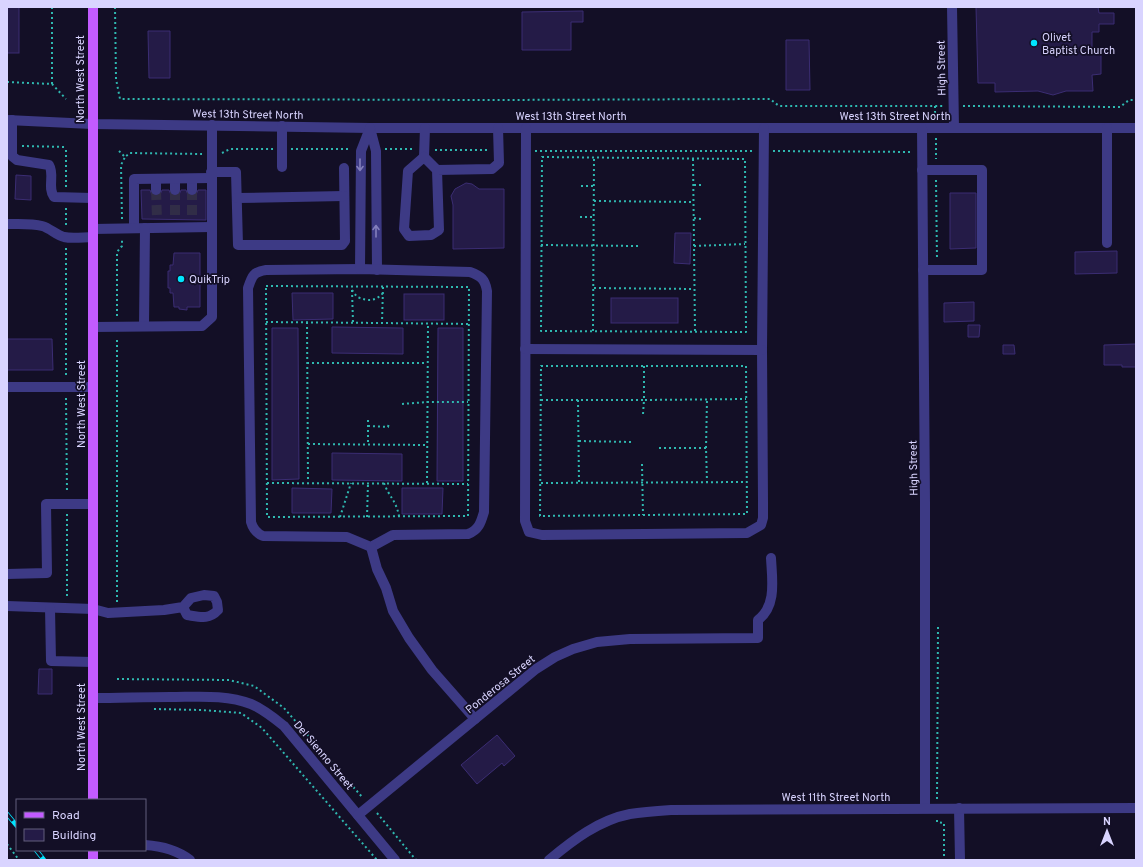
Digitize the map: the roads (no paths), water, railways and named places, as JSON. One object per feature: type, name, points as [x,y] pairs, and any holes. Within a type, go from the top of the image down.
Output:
[{"type":"main road","name":"North West Street","points":[[93,7],[93,799]]},
{"type":"street","name":"High Street","points":[[952,7],[954,128]]},
{"type":"street","name":"West 13th Street North","points":[[10,120],[92,124],[370,128],[1136,128]]},
{"type":"street","points":[[10,120],[12,156],[17,160],[49,165],[52,170],[51,193],[54,197],[92,198]]},
{"type":"street","points":[[93,327],[202,326],[212,318],[212,126]]},
{"type":"street","points":[[282,126],[282,167]]},
{"type":"street","points":[[360,269],[361,151],[370,128]]},
{"type":"street","points":[[370,128],[376,151],[377,270]]},
{"type":"street","points":[[424,157],[437,170],[439,230],[431,235],[409,236],[404,229],[408,171],[424,157],[425,128]]},
{"type":"street","points":[[437,170],[492,169],[499,163],[498,128]]},
{"type":"street","points":[[526,128],[525,521],[529,532],[542,535],[747,533],[761,525],[763,518],[762,350],[764,128]]},
{"type":"street","name":"High Street","points":[[922,128],[926,808]]},
{"type":"street","points":[[1106,243],[1107,128]]},
{"type":"street","points":[[134,228],[134,179],[192,179],[236,172],[238,245],[342,245],[345,241],[344,168]]},
{"type":"street","points":[[922,170],[982,170],[982,270],[923,270]]},
{"type":"street","points":[[156,179],[156,190]]},
{"type":"street","points":[[175,179],[175,190]]},
{"type":"street","points":[[192,179],[192,190]]},
{"type":"street","points":[[237,198],[344,196]]},
{"type":"street","points":[[7,224],[30,224],[42,226],[56,234],[66,237],[122,228],[145,228],[157,224],[192,223],[212,227]]},
{"type":"street","points":[[144,326],[145,228]]},
{"type":"street","points":[[360,269],[470,272],[482,277],[485,282],[487,291],[484,512],[479,526],[475,531],[468,534],[393,535],[371,547],[346,537],[263,536],[258,534],[253,528],[251,522],[248,288],[253,275],[258,272],[266,270],[360,269]]},
{"type":"street","points":[[525,349],[762,350]]},
{"type":"street","points":[[7,387],[93,387]]},
{"type":"street","points":[[7,574],[48,573],[46,504],[94,504]]},
{"type":"street","points":[[371,547],[376,569],[386,588],[393,612],[409,638],[432,670],[475,719]]},
{"type":"street","name":"Ponderosa Street","points":[[358,815],[536,669],[555,657],[573,649],[597,642],[630,639],[758,638],[758,620],[765,615],[772,598],[771,558]]},
{"type":"street","points":[[7,606],[94,609],[108,613],[164,610],[183,607]]},
{"type":"street","points":[[50,608],[51,661],[93,662]]},
{"type":"street","name":"Del Sienno Street","points":[[93,698],[198,697],[235,700],[251,704],[264,711],[284,726],[396,860]]},
{"type":"street","points":[[959,808],[960,860]]},
{"type":"street","name":"West 11th Street North","points":[[549,860],[585,832],[608,821],[629,814],[671,810],[1136,808]]},
{"type":"street","points":[[146,845],[169,849],[184,855],[190,860]]},
{"type":"tunnel","points":[[156,190],[157,219]]},
{"type":"tunnel","points":[[175,190],[175,219]]},
{"type":"tunnel","points":[[192,190],[192,220]]},
{"type":"railway","points":[[7,814],[16,825]]},
{"type":"railway","points":[[37,851],[44,860]]},
{"type":"place","name":"Olivet Baptist Church","points":[[1034,43]]},
{"type":"place","name":"QuikTrip","points":[[181,279]]}]
